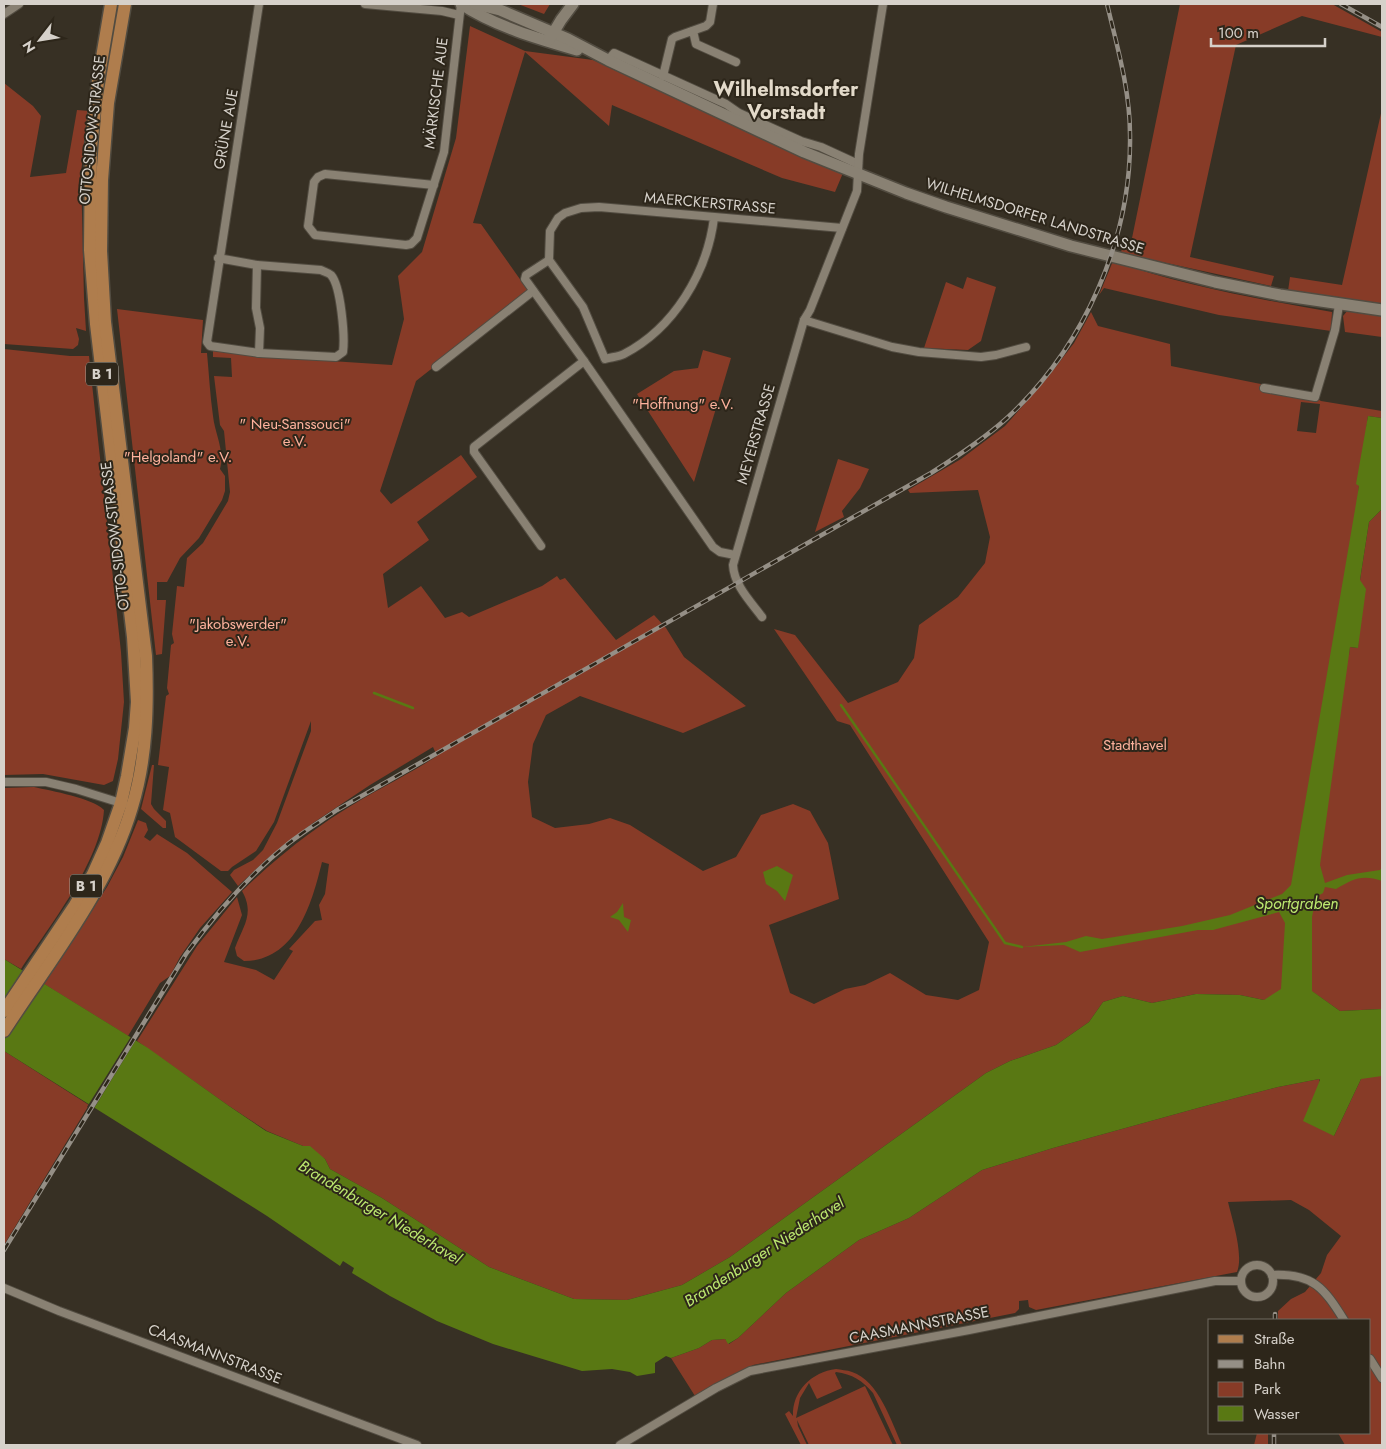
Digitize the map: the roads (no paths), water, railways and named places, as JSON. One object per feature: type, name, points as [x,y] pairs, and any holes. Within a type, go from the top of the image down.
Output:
[{"type":"main road","name":"OTTO-SIDOW-STRASSE","points":[[111,4],[98,81],[91,147],[90,250],[96,324],[132,628],[137,702],[128,776],[127,805]]},
{"type":"main road","name":"OTTO-SIDOW-STRASSE","points":[[4,1031],[93,874],[127,805],[139,779],[145,738],[148,707],[146,656],[105,322],[100,251],[100,216],[108,103],[125,4]]},
{"type":"main road","points":[[475,4],[500,10],[530,29]]},
{"type":"main road","points":[[550,38],[573,4]]},
{"type":"main road","points":[[460,8],[478,15],[530,29]]},
{"type":"main road","name":"WILHELMSDORFER LANDSTRASSE","points":[[530,29],[550,38],[589,49],[605,59],[666,81],[804,152],[859,169],[933,202],[1078,248],[1215,282],[1339,305],[1382,310]]},
{"type":"main road","name":"OTTO-SIDOW-STRASSE","points":[[4,1011],[41,965]]},
{"type":"street","points":[[4,14],[19,4]]},
{"type":"street","name":"GRÜNE AUE","points":[[218,258],[257,265],[321,270],[330,274],[335,284],[342,315],[343,352],[336,357],[258,353],[210,346],[206,342],[218,258],[259,4]]},
{"type":"street","points":[[364,4],[442,11],[460,8]]},
{"type":"street","name":"MEYERSTRASSE","points":[[762,617],[733,574],[733,565],[804,320],[810,310],[857,191],[883,4]]},
{"type":"street","points":[[666,81],[672,39],[706,26],[710,22],[713,5]]},
{"type":"street","name":"MÄRKISCHE AUE","points":[[434,186],[325,174],[318,176],[314,182],[308,226],[315,235],[406,245],[412,244],[417,238],[434,186],[444,152],[460,8]]},
{"type":"street","points":[[693,31],[696,44],[736,62]]},
{"type":"street","name":"MAERCKERSTRASSE","points":[[549,260],[549,238],[553,224],[566,213],[601,207],[842,228]]},
{"type":"street","points":[[714,218],[711,236],[696,276],[678,308],[644,341],[622,355],[605,358],[583,307],[549,260],[526,275],[525,279],[713,547],[720,552],[735,555]]},
{"type":"street","points":[[257,265],[256,308],[260,328],[258,353]]},
{"type":"street","points":[[436,367],[533,291]]},
{"type":"street","points":[[1264,388],[1315,397],[1339,305]]},
{"type":"street","points":[[804,320],[892,347],[919,352],[981,357],[1026,347]]},
{"type":"street","points":[[541,546],[491,474],[486,471],[474,452],[474,447],[584,361]]},
{"type":"street","points":[[4,782],[46,782],[127,805]]},
{"type":"street","points":[[1254,1265],[1265,1267],[1272,1275],[1274,1282],[1266,1295],[1260,1298],[1246,1294],[1240,1281],[1244,1270],[1254,1265]]},
{"type":"street","points":[[1272,1275],[1292,1275],[1313,1282],[1328,1296],[1343,1319]]},
{"type":"street","name":"CAASMANNSTRASSE","points":[[620,1445],[716,1388],[750,1371],[940,1336],[1206,1282],[1240,1281]]},
{"type":"street","name":"CAASMANNSTRASSE","points":[[4,1288],[59,1311],[417,1445]]},
{"type":"street","points":[[1371,1361],[1382,1378]]},
{"type":"water","points":[[1368,416],[1382,418],[1382,509],[1369,522],[1360,580],[1366,589],[1358,648],[1350,647],[1320,865],[1325,883],[1347,875],[1380,870],[1382,867],[1382,881],[1363,878],[1336,889],[1325,887],[1323,893],[1316,897],[1312,917],[1312,991],[1340,1011],[1382,1009],[1382,1076],[1361,1079],[1334,1136],[1303,1121],[1319,1079],[1278,1087],[1205,1106],[1053,1148],[982,1170],[909,1218],[859,1240],[786,1293],[738,1338],[728,1344],[725,1339],[712,1340],[699,1348],[671,1358],[666,1356],[655,1363],[655,1373],[637,1376],[630,1372],[612,1369],[582,1371],[493,1344],[437,1321],[352,1273],[354,1268],[343,1261],[340,1266],[267,1216],[4,1051],[4,959],[148,1048],[266,1131],[303,1146],[310,1146],[325,1159],[330,1169],[382,1198],[489,1267],[574,1299],[627,1300],[682,1285],[730,1257],[986,1073],[1010,1061],[1056,1045],[1089,1022],[1103,1002],[1123,996],[1152,1003],[1196,994],[1240,995],[1264,1000],[1281,989],[1285,923],[1279,912],[1213,930],[1198,930],[1080,952],[1064,945],[1022,947],[1066,942],[1086,936],[1102,939],[1182,926],[1230,915],[1282,894],[1291,885],[1359,486],[1356,484]]},
{"type":"water","points":[[777,866],[793,875],[785,901],[777,891],[766,884],[763,872]]},
{"type":"water","points":[[623,903],[624,917],[631,920],[628,932],[619,920],[610,917],[617,912]]},
{"type":"waterway","points":[[374,693],[413,708]]},
{"type":"waterway","points":[[841,705],[1005,943],[1022,947]]},
{"type":"railway","points":[[4,1250],[186,954],[234,895],[289,843],[337,810],[931,473],[989,433],[1007,418],[1034,390],[1059,358],[1080,325],[1098,289],[1112,251],[1122,213],[1128,173],[1130,134],[1128,101],[1107,4]]},
{"type":"railway","points":[[1341,4],[1382,27]]},
{"type":"railway","points":[[1275,1314],[1275,1319]]},
{"type":"railway","points":[[1274,1434],[1274,1445]]},
{"type":"district","name":"Wilhelmsdorfer Vorstadt","points":[[786,100]]},
{"type":"park label","name":"\"Hoffnung\" e.V.","points":[[683,404]]},
{"type":"park label","name":"\" Neu-Sanssouci\" e.V.","points":[[295,432]]},
{"type":"park label","name":"\"Helgoland\" e.V.","points":[[178,457]]},
{"type":"park label","name":"\"Jakobswerder\" e.V.","points":[[238,632]]},
{"type":"park label","name":"Stadthavel","points":[[1135,745]]},
{"type":"water label","name":"Sportgraben","points":[[1297,903]]},
{"type":"water label","name":"Brandenburger Niederhavel","points":[[380,1212]]},
{"type":"water label","name":"Brandenburger Niederhavel","points":[[764,1252]]}]
